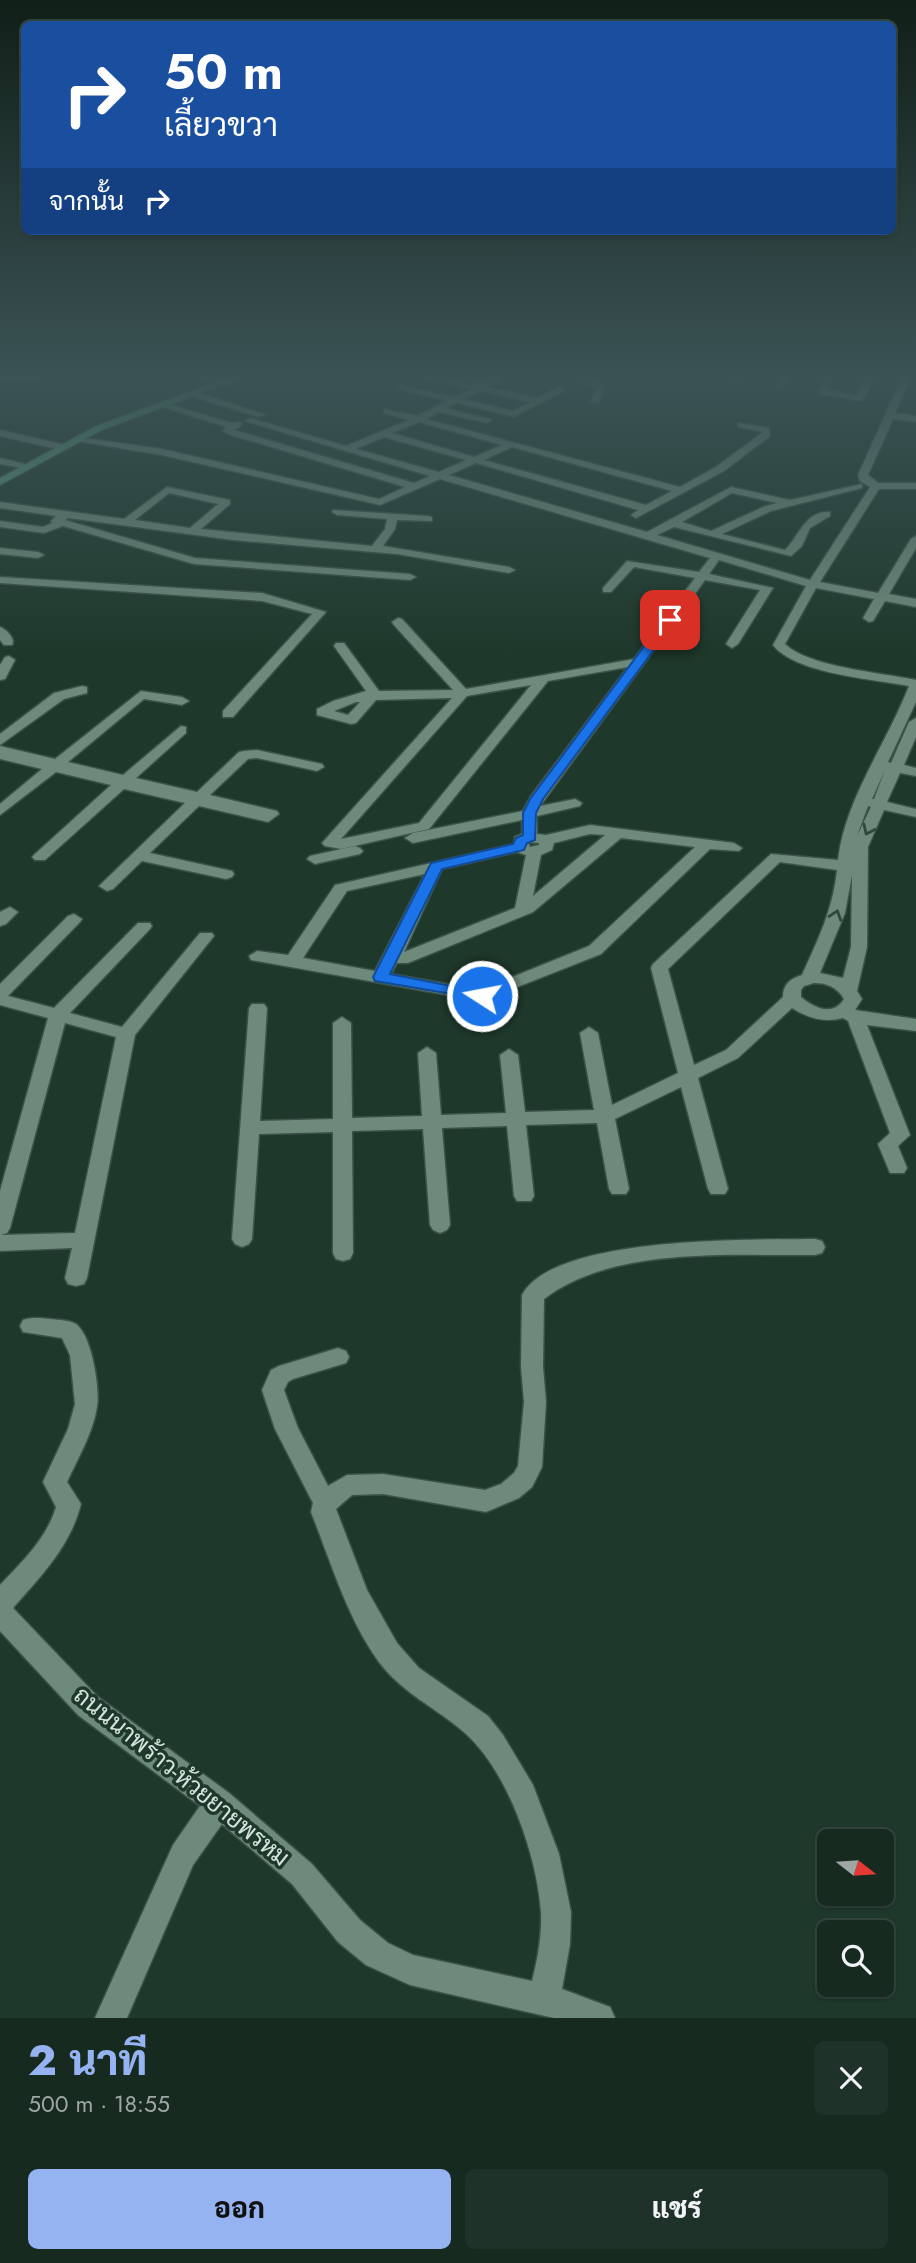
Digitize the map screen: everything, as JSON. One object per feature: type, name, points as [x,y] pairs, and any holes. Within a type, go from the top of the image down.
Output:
[{"type":"main road","points":[[0,482],[22,469]]},
{"type":"street","points":[[272,469],[297,473],[380,502],[457,469]]},
{"type":"street","points":[[297,473],[303,469]]},
{"type":"street","points":[[355,469],[416,487]]},
{"type":"street","points":[[414,469],[813,584],[916,603]]},
{"type":"street","points":[[503,469],[647,509]]},
{"type":"street","points":[[601,469],[681,490]]},
{"type":"street","points":[[614,527],[720,469]]},
{"type":"street","points":[[865,469],[864,479],[876,486],[916,486]]},
{"type":"street","points":[[712,534],[786,502],[858,486]]},
{"type":"street","points":[[876,486],[793,616],[779,645],[788,654],[811,662],[915,682],[910,732],[889,766],[872,803],[860,847],[859,947],[849,989],[853,999],[850,1014],[900,1135],[888,1144],[897,1168]]},
{"type":"street","points":[[128,522],[167,490],[226,502],[193,531]]},
{"type":"street","points":[[648,536],[731,490],[786,502]]},
{"type":"street","points":[[0,505],[193,531],[375,549],[509,570]]},
{"type":"street","points":[[337,512],[428,519]]},
{"type":"street","points":[[68,513],[56,521],[194,561],[410,577]]},
{"type":"street","points":[[673,523],[787,554],[796,546],[806,526],[826,514]]},
{"type":"street","points":[[375,549],[390,528],[394,516]]},
{"type":"street","points":[[0,524],[44,530],[60,524]]},
{"type":"street","points":[[869,618],[916,539]]},
{"type":"street","points":[[0,551],[38,555]]},
{"type":"street","points":[[522,911],[529,813],[536,799],[717,556]]},
{"type":"street","points":[[607,590],[631,563],[767,588],[732,644]]},
{"type":"street","points":[[0,580],[262,597],[320,612],[228,714]]},
{"type":"street","points":[[398,622],[463,693]]},
{"type":"street","points":[[0,631],[8,642]]},
{"type":"street","points":[[340,646],[373,691],[372,697],[463,693],[611,665],[638,663]]},
{"type":"street","points":[[0,676],[9,660]]},
{"type":"street","points":[[463,693],[330,843],[341,844],[425,826],[543,679]]},
{"type":"street","points":[[0,741],[59,696],[82,690]]},
{"type":"street","points":[[0,811],[141,695],[181,701]]},
{"type":"street","points":[[40,857],[181,730]]},
{"type":"street","points":[[107,886],[259,740]]},
{"type":"street","points":[[0,753],[198,799]]},
{"type":"street","points":[[244,755],[257,754],[316,768]]},
{"type":"street","points":[[889,766],[916,772]]},
{"type":"street","points":[[316,859],[575,803]]},
{"type":"street","points":[[872,803],[916,813]]},
{"type":"street","points":[[809,978],[831,931],[841,901],[843,866],[852,828],[872,803]]},
{"type":"street","points":[[293,961],[341,888],[590,829],[734,848]]},
{"type":"street","points":[[393,957],[402,959],[522,911],[617,833]]},
{"type":"street","points":[[257,956],[482,996],[595,950],[706,845]]},
{"type":"street","points":[[138,855],[226,874]]},
{"type":"street","points":[[718,1189],[659,968],[776,857],[861,868]]},
{"type":"street","points":[[380,977],[393,957],[436,866]]},
{"type":"street","points":[[0,993],[74,919]]},
{"type":"street","points":[[0,1228],[58,1015],[144,926]]},
{"type":"street","points":[[76,1278],[126,1034],[206,936]]},
{"type":"street","points":[[849,989],[838,982],[809,978],[798,982],[792,989],[792,998],[799,1007],[812,1013],[827,1016],[850,1014],[916,1025]]},
{"type":"street","points":[[252,1128],[606,1116],[732,1054],[792,998]]},
{"type":"street","points":[[0,999],[126,1034]]},
{"type":"street","points":[[242,1239],[252,1128],[258,1008]]},
{"type":"street","points":[[342,1023],[343,1253]]},
{"type":"street","points":[[589,1033],[619,1189]]},
{"type":"street","points":[[427,1053],[440,1225]]},
{"type":"street","points":[[509,1055],[524,1196]]},
{"type":"street","points":[[0,1243],[84,1240]]},
{"type":"street","points":[[548,2006],[556,1935],[555,1896],[547,1861],[514,1775],[479,1727],[402,1670],[374,1634],[323,1512],[325,1503],[347,1485],[383,1484],[486,1501],[510,1492],[523,1480],[530,1467],[535,1402],[531,1367],[533,1296],[542,1286],[579,1268],[644,1254],[815,1247]]},
{"type":"street","points":[[0,1604],[55,1537],[67,1514],[69,1504],[59,1493],[55,1482],[80,1429],[86,1404],[80,1355],[75,1338],[68,1330],[30,1326]]},
{"type":"street","points":[[325,1503],[287,1429],[273,1390],[279,1376],[286,1372],[338,1357]]},
{"type":"street","name":"ถนนนาพร้าว-ห้วยยายพรหม","points":[[0,1613],[89,1706],[219,1803],[302,1874],[349,1931],[377,1954],[410,1970],[598,2018]]},
{"type":"street","points":[[111,2018],[183,1855],[219,1803]]},
{"type":"route","points":[[482,996],[380,977],[393,957],[436,866],[520,847],[520,841],[530,837],[529,813],[536,799],[670,620]]}]
